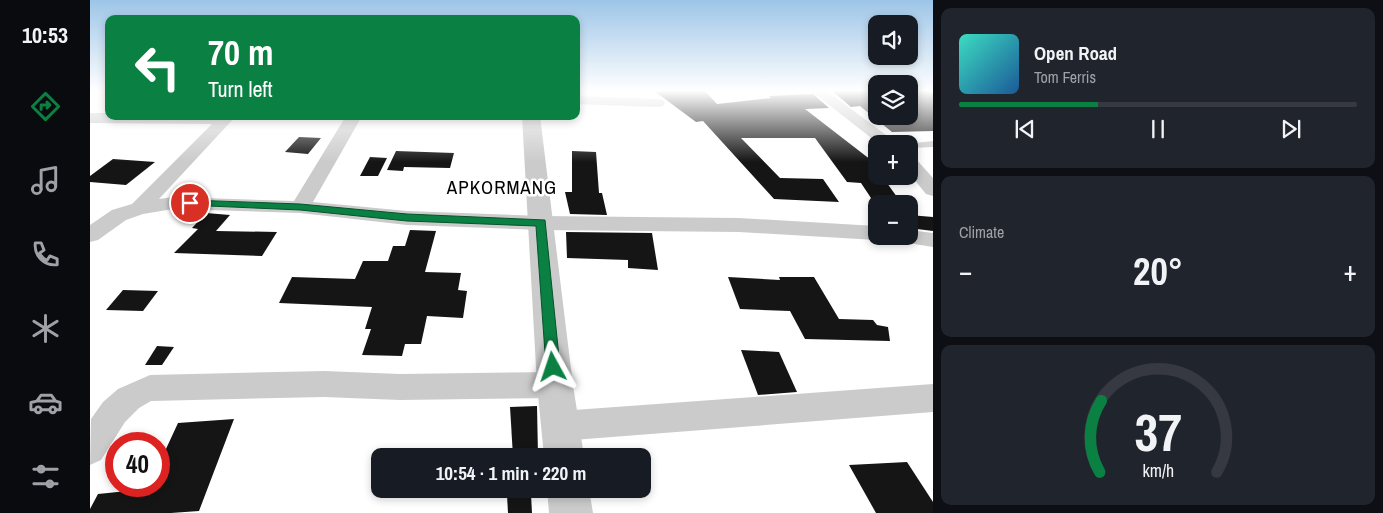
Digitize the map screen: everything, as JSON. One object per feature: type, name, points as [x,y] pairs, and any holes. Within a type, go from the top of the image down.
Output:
[{"type":"street","points":[[849,114],[878,135]]},
{"type":"street","points":[[94,122],[160,120]]},
{"type":"street","points":[[139,208],[224,120]]},
{"type":"street","points":[[300,207],[352,120]]},
{"type":"street","points":[[531,120],[555,385],[563,448]]},
{"type":"street","points":[[918,172],[933,190]]},
{"type":"street","points":[[90,235],[119,215],[139,208],[173,203],[300,207],[407,218],[541,223],[739,225],[868,233]]},
{"type":"street","points":[[918,238],[933,240]]},
{"type":"street","points":[[90,449],[116,408],[135,393],[150,388],[324,384],[400,388],[555,385]]},
{"type":"street","points":[[560,426],[933,398]]},
{"type":"street","points":[[570,498],[572,513]]},
{"type":"lane","points":[[918,145],[933,144]]},
{"type":"building","points":[[685,114],[811,114],[868,158],[868,185],[888,185],[896,195],[869,195],[861,183],[847,182],[815,138],[741,138],[780,178],[823,179],[839,202],[774,199],[703,121],[696,122]]},
{"type":"building","points":[[918,114],[933,114],[933,131],[892,132],[883,125],[918,125]]},
{"type":"building","points":[[299,137],[321,138],[308,154],[285,152]]},
{"type":"building","points":[[396,151],[454,153],[450,168],[404,167],[403,171],[387,170]]},
{"type":"building","points":[[572,151],[596,152],[599,193],[602,193],[607,215],[570,214],[565,192],[572,192]]},
{"type":"building","points":[[370,157],[387,158],[378,176],[360,176]]},
{"type":"building","points":[[113,159],[155,162],[126,185],[90,182],[90,176]]},
{"type":"building","points":[[206,213],[230,215],[216,231],[277,232],[262,256],[174,253],[198,229],[192,228]]},
{"type":"building","points":[[918,216],[933,217],[933,231],[918,229]]},
{"type":"building","points":[[410,230],[436,231],[425,272],[461,273],[458,290],[467,291],[463,318],[427,316],[421,344],[405,344],[402,356],[362,355],[371,329],[365,329],[372,307],[279,303],[292,277],[355,279],[363,261],[388,261],[393,246],[405,246]]},
{"type":"building","points":[[566,232],[652,233],[658,270],[628,268],[628,260],[567,258]]},
{"type":"building","points":[[728,277],[780,280],[779,277],[814,277],[839,319],[873,320],[877,325],[888,327],[890,341],[805,339],[790,311],[740,309]]},
{"type":"building","points":[[123,290],[158,291],[143,311],[106,310]]},
{"type":"building","points":[[157,346],[174,347],[162,365],[145,365]]},
{"type":"building","points":[[741,350],[779,352],[797,392],[758,395]]},
{"type":"building","points":[[537,406],[538,448],[513,448],[510,407]]},
{"type":"building","points":[[234,419],[199,511],[90,513],[90,509],[98,494],[105,493],[105,497],[170,497],[170,440],[178,423]]},
{"type":"building","points":[[907,462],[933,502],[933,513],[876,513],[849,465]]},
{"type":"building","points":[[507,498],[531,498],[532,513],[508,513]]},
{"type":"district","name":"APKORMANG","points":[[502,187]]},
{"type":"route","points":[[190,203],[300,207],[407,218],[541,223],[553,367]]}]
